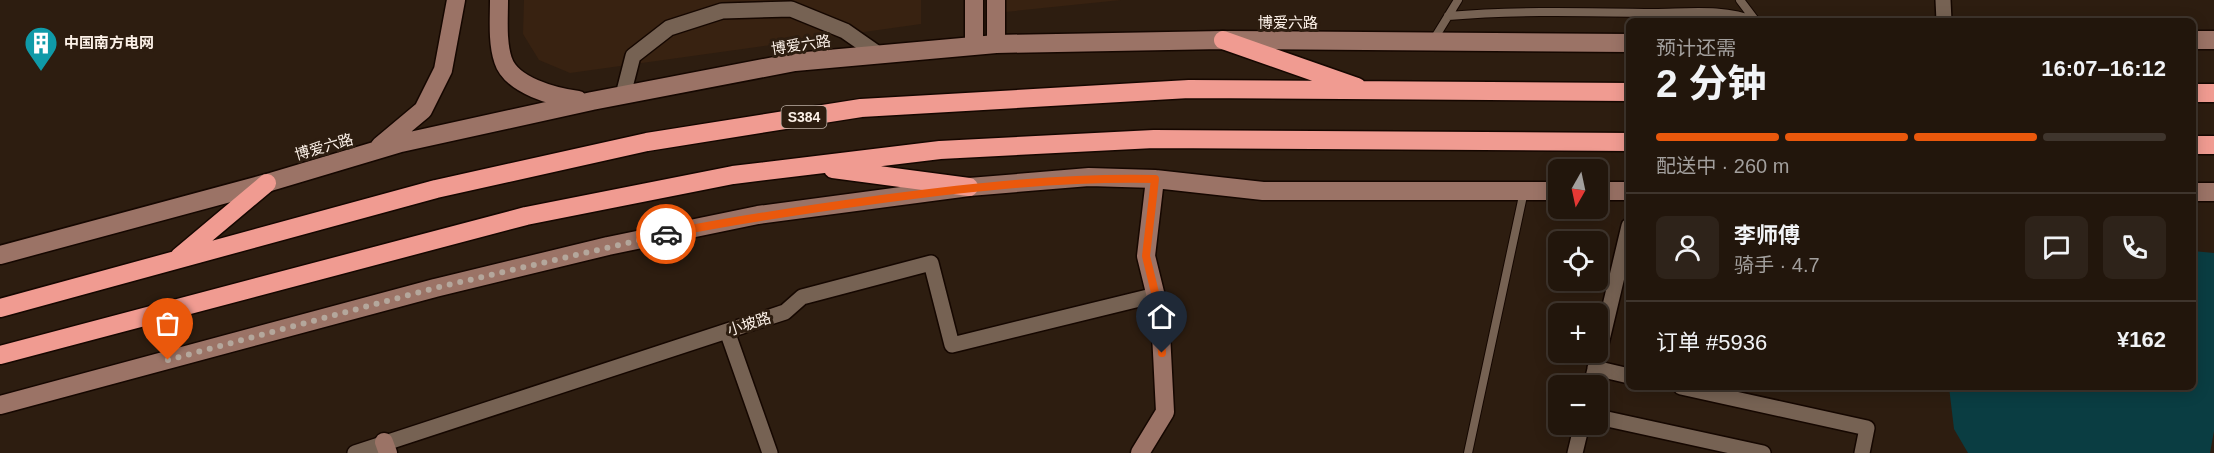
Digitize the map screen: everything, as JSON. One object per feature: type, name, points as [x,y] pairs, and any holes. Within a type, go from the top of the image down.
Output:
[{"type":"highway","points":[[1223,40],[1373,92]]},
{"type":"highway","name":"S384","points":[[0,308],[436,189],[647,142],[861,108],[1189,89],[1626,92]]},
{"type":"highway","points":[[2196,93],[2214,93]]},
{"type":"highway","points":[[0,355],[526,216],[733,175],[940,150],[1155,139],[1626,141]]},
{"type":"highway","points":[[807,166],[969,187]]},
{"type":"highway","points":[[174,262],[267,183]]},
{"type":"street","points":[[374,151],[423,110],[443,70],[456,0]]},
{"type":"street","points":[[499,0],[499,30],[503,63],[523,83],[549,96],[592,101]]},
{"type":"street","points":[[974,0],[974,45]]},
{"type":"street","points":[[996,0],[996,44]]},
{"type":"street","points":[[1943,0],[1944,18]]},
{"type":"street","points":[[623,95],[633,56],[669,28],[736,5],[791,9],[845,31],[878,54]]},
{"type":"street","name":"博爱六路","points":[[0,255],[267,183],[374,151],[592,101],[795,62],[996,44],[1223,40],[1626,43]]},
{"type":"street","points":[[2196,40],[2214,40]]},
{"type":"street","points":[[0,405],[435,288],[608,246],[758,215],[969,187],[1089,177],[1155,179],[1263,191],[1548,191]]},
{"type":"street","points":[[1140,453],[1165,412],[1160,313],[1146,256],[1155,179]]},
{"type":"street","points":[[1608,191],[1626,191]]},
{"type":"street","points":[[2196,192],[2214,192]]},
{"type":"street","points":[[1593,375],[1626,239]]},
{"type":"street","name":"小坡路","points":[[355,453],[386,448],[785,312],[802,297],[931,263],[952,345],[1156,295]]},
{"type":"street","points":[[728,331],[770,453]]},
{"type":"street","points":[[1595,368],[1626,374]]},
{"type":"street","points":[[1695,390],[1867,428],[1862,453]]},
{"type":"street","points":[[1608,419],[1763,453]]},
{"type":"street","points":[[1575,453],[1579,435]]},
{"type":"lane","points":[[1433,42],[1458,0]]},
{"type":"lane","points":[[1740,0],[1753,18]]},
{"type":"lane","points":[[1448,16],[1533,12],[1686,13],[1742,15],[1748,18]]},
{"type":"lane","points":[[1468,453],[1524,191]]},
{"type":"shaded area","points":[[524,0],[921,0],[921,24],[570,73],[539,60],[523,34]]},
{"type":"shaded area","points":[[1005,0],[1121,0],[1005,12]]},
{"type":"water","points":[[2196,251],[2214,253],[2214,431],[2210,453],[1968,453],[1954,429],[1949,390],[2196,390]]},
{"type":"way so far","points":[[168,360],[435,288],[666,234]]},
{"type":"place","name":"中国南方电网","points":[[41,72]]},
{"type":"route","points":[[666,234],[758,215],[969,187],[1089,177],[1155,179],[1146,256],[1160,313],[1162,353]]}]
